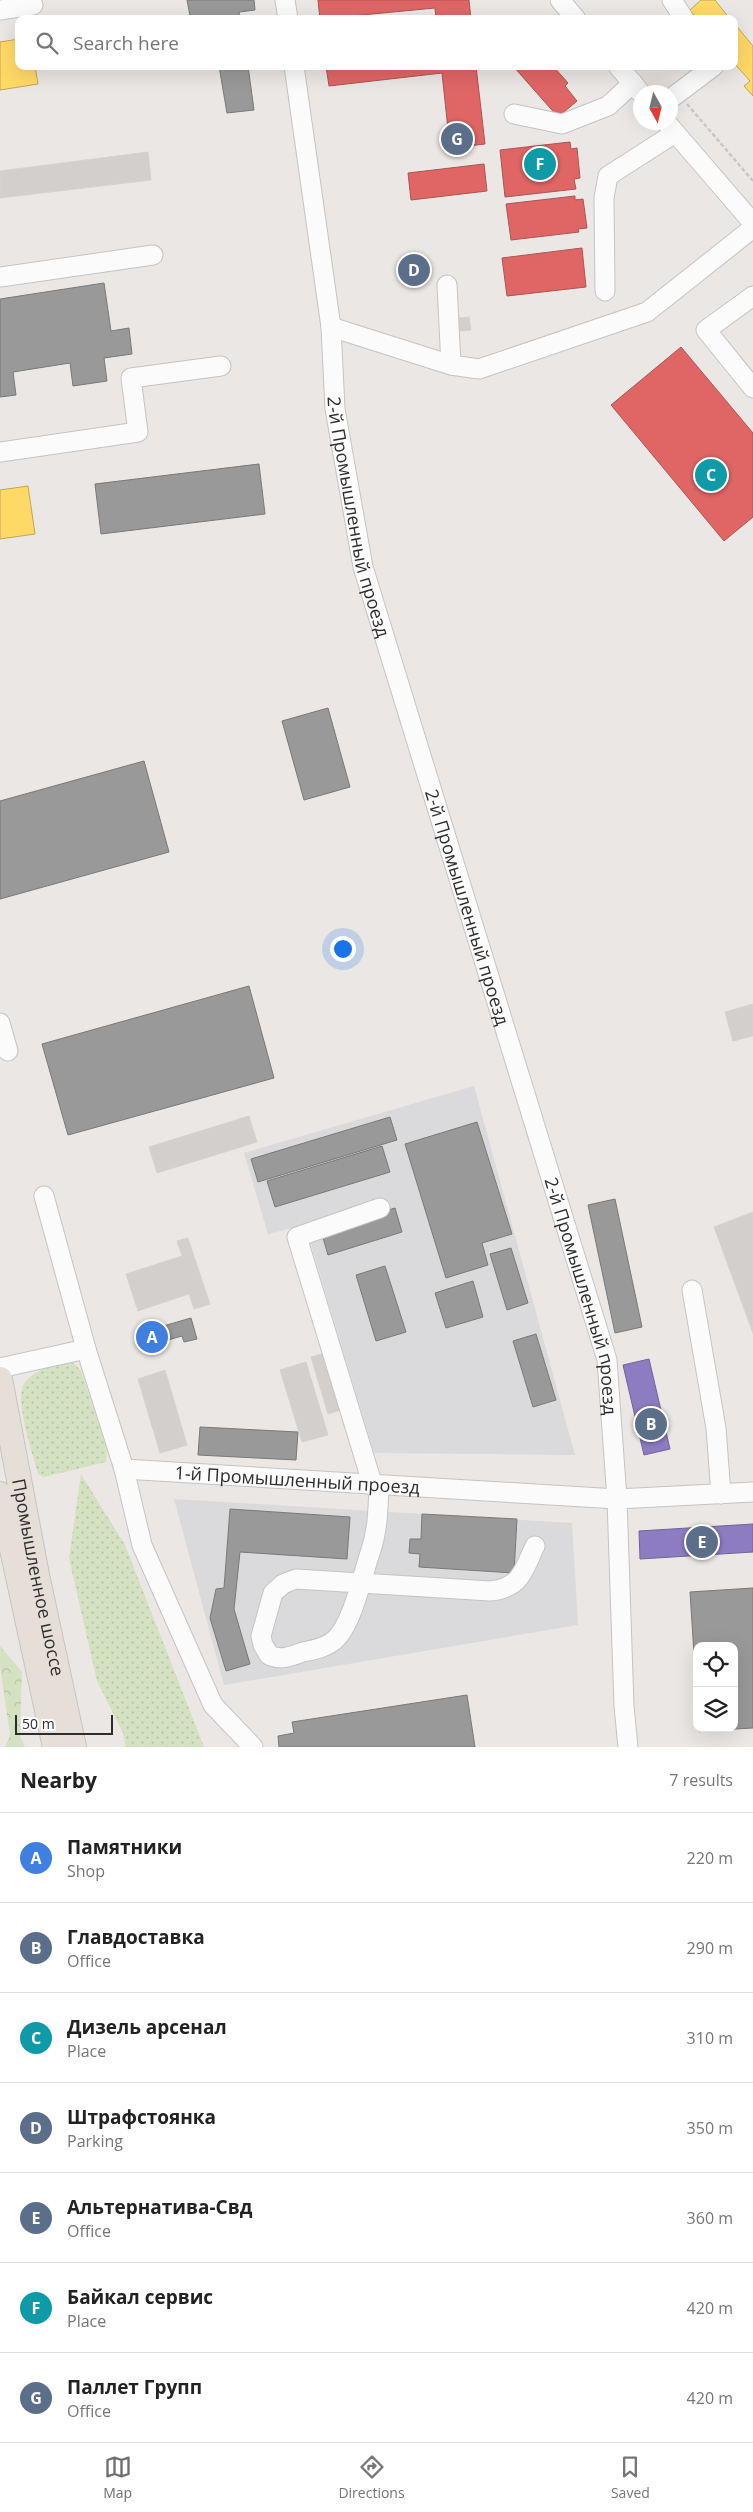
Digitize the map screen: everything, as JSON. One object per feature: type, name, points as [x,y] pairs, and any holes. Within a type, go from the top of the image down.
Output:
[{"type":"main road","name":"Промышленное шоссе","points":[[0,1379],[37,1575],[74,1747]]},
{"type":"main road","name":"Промышленное шоссе","points":[[0,1494],[55,1747]]},
{"type":"street","points":[[285,0],[287,15]]},
{"type":"street","points":[[560,0],[573,15]]},
{"type":"street","points":[[672,0],[681,15]]},
{"type":"street","points":[[0,10],[33,5]]},
{"type":"street","name":"2-й Промышленный проезд","points":[[295,70],[331,327],[335,408],[363,567],[606,1360],[618,1499],[624,1706],[628,1747]]},
{"type":"street","points":[[621,70],[634,85]]},
{"type":"street","points":[[678,93],[709,70]]},
{"type":"street","points":[[514,114],[562,124],[608,106],[633,90]]},
{"type":"street","points":[[605,291],[604,198],[608,176],[668,130]]},
{"type":"street","points":[[673,130],[753,222]]},
{"type":"street","points":[[331,327],[451,365],[479,370],[648,312],[753,228]]},
{"type":"street","points":[[0,277],[153,255]]},
{"type":"street","points":[[447,285],[451,365]]},
{"type":"street","points":[[753,296],[706,330],[753,388]]},
{"type":"street","points":[[0,452],[138,432],[131,378],[221,366]]},
{"type":"street","points":[[0,1023],[8,1051]]},
{"type":"street","points":[[44,1196],[86,1349],[124,1469],[142,1545],[213,1705],[253,1747]]},
{"type":"street","points":[[380,1208],[297,1237],[376,1486],[375,1536],[360,1583],[346,1624],[342,1632],[332,1642],[282,1658],[269,1655],[263,1645],[262,1632],[273,1593],[278,1587],[296,1579],[360,1583],[501,1590],[520,1578],[535,1546]]},
{"type":"street","points":[[692,1290],[716,1428],[721,1494]]},
{"type":"street","points":[[0,1368],[86,1349]]},
{"type":"street","name":"1-й Промышленный проезд","points":[[124,1469],[376,1486],[618,1499],[753,1492]]},
{"type":"path","points":[[678,100],[753,181]]},
{"type":"shaded area","points":[[474,1086],[575,1455],[374,1453],[305,1225],[268,1234],[244,1153]]},
{"type":"shaded area","points":[[174,1499],[572,1523],[578,1625],[224,1685]]},
{"type":"green space","points":[[68,1362],[74,1363],[81,1371],[107,1450],[106,1462],[44,1477],[38,1474],[28,1440],[22,1412],[22,1388],[26,1381],[35,1374],[46,1368]]},
{"type":"green space","points":[[81,1474],[125,1545],[204,1747],[126,1747],[123,1733],[97,1681],[69,1558]]},
{"type":"green space","points":[[0,1646],[22,1672],[20,1736],[25,1747],[5,1747],[10,1736],[0,1666]]},
{"type":"building: Homes","points":[[701,0],[715,0],[727,15],[694,15],[690,10]]},
{"type":"building: Homes","points":[[738,28],[753,46],[753,96],[744,86],[750,81],[738,68]]},
{"type":"building: Homes","points":[[15,40],[15,70],[36,70],[38,84],[0,90],[0,42]]},
{"type":"building: Homes","points":[[28,486],[35,534],[0,539],[0,490]]},
{"type":"building: Shops","points":[[318,0],[469,0],[471,15],[436,15],[435,8],[362,15],[320,15]]},
{"type":"building: Shops","points":[[327,70],[476,70],[485,144],[450,148],[442,73],[329,86]]},
{"type":"building: Shops","points":[[517,70],[557,70],[568,83],[565,86],[577,101],[558,117]]},
{"type":"building: Shops","points":[[570,142],[571,149],[577,148],[580,178],[574,179],[576,189],[505,197],[500,150]]},
{"type":"building: Shops","points":[[484,164],[487,191],[411,200],[408,173]]},
{"type":"building: Shops","points":[[575,196],[575,200],[583,199],[587,228],[578,229],[579,232],[511,240],[506,204]]},
{"type":"building: Shops","points":[[582,248],[586,287],[507,296],[502,258]]},
{"type":"building: Shops","points":[[681,347],[753,433],[753,517],[724,541],[611,405]]},
{"type":"building: Offices","points":[[649,1359],[670,1449],[644,1455],[623,1365]]},
{"type":"building: Offices","points":[[753,1524],[753,1552],[640,1559],[639,1531]]},
{"type":"building: Industry","points":[[187,0],[254,0],[255,10],[239,12],[239,15],[190,15]]},
{"type":"building: Industry","points":[[220,70],[249,70],[254,110],[227,113]]},
{"type":"building: Industry","points":[[104,283],[111,331],[129,328],[132,354],[104,358],[107,381],[73,386],[70,363],[13,372],[16,395],[0,397],[0,299]]},
{"type":"building: Industry","points":[[259,464],[265,514],[101,534],[95,484]]},
{"type":"building: Industry","points":[[328,708],[350,787],[304,800],[282,721]]},
{"type":"building: Industry","points":[[144,761],[169,852],[0,899],[0,801]]},
{"type":"building: Industry","points":[[249,986],[274,1078],[68,1135],[42,1044]]},
{"type":"building: Industry","points":[[390,1117],[397,1140],[258,1182],[251,1159]]},
{"type":"building: Industry","points":[[477,1122],[512,1234],[482,1243],[488,1265],[446,1278],[405,1144]]},
{"type":"building: Industry","points":[[382,1146],[390,1172],[275,1207],[267,1181]]},
{"type":"building: Industry","points":[[615,1199],[642,1327],[615,1333],[588,1205]]},
{"type":"building: Industry","points":[[395,1208],[402,1232],[328,1255],[321,1231]]},
{"type":"building: Industry","points":[[511,1248],[528,1303],[507,1310],[490,1254]]},
{"type":"building: Industry","points":[[385,1266],[406,1332],[376,1341],[356,1275]]},
{"type":"building: Industry","points":[[473,1281],[483,1317],[446,1328],[435,1293]]},
{"type":"building: Industry","points":[[191,1318],[197,1339],[184,1342],[182,1336],[150,1345],[146,1331]]},
{"type":"building: Industry","points":[[536,1334],[556,1400],[533,1407],[513,1341]]},
{"type":"building: Industry","points":[[200,1427],[298,1432],[296,1460],[198,1455]]},
{"type":"building: Industry","points":[[230,1509],[350,1517],[347,1559],[240,1552],[234,1609],[250,1664],[226,1671],[210,1618],[216,1589],[224,1588]]},
{"type":"building: Industry","points":[[422,1514],[517,1519],[514,1573],[419,1567],[420,1554],[409,1553],[410,1539],[421,1539]]},
{"type":"building: Industry","points":[[753,1588],[753,1728],[738,1729],[738,1642],[693,1642],[690,1592]]},
{"type":"building: Industry","points":[[467,1695],[475,1747],[279,1747],[278,1736],[294,1733],[292,1722]]},
{"type":"building: Other","points":[[148,152],[151,180],[0,198],[0,171]]},
{"type":"building: Other","points":[[469,317],[471,330],[460,331],[459,318]]},
{"type":"building: Other","points":[[753,1004],[753,1036],[733,1041],[725,1012]]},
{"type":"building: Other","points":[[249,1116],[257,1142],[157,1173],[149,1147]]},
{"type":"building: Other","points":[[753,1212],[753,1333],[714,1227]]},
{"type":"building: Other","points":[[188,1238],[210,1304],[194,1309],[189,1294],[138,1311],[126,1274],[182,1256],[177,1241]]},
{"type":"building: Other","points":[[333,1351],[350,1407],[328,1414],[311,1357]]},
{"type":"building: Other","points":[[306,1362],[328,1435],[302,1442],[280,1370]]},
{"type":"building: Other","points":[[165,1370],[187,1445],[160,1453],[138,1379]]},
{"type":"place","name":"Паллет Групп","points":[[457,139]]},
{"type":"place","name":"Байкал сервис","points":[[540,164]]},
{"type":"place","name":"Штрафстоянка","points":[[414,270]]},
{"type":"place","name":"Дизель арсенал","points":[[711,475]]},
{"type":"place","name":"Памятники","points":[[152,1337]]},
{"type":"place","name":"Главдоставка","points":[[651,1424]]},
{"type":"place","name":"Альтернатива-Свд","points":[[702,1542]]}]
